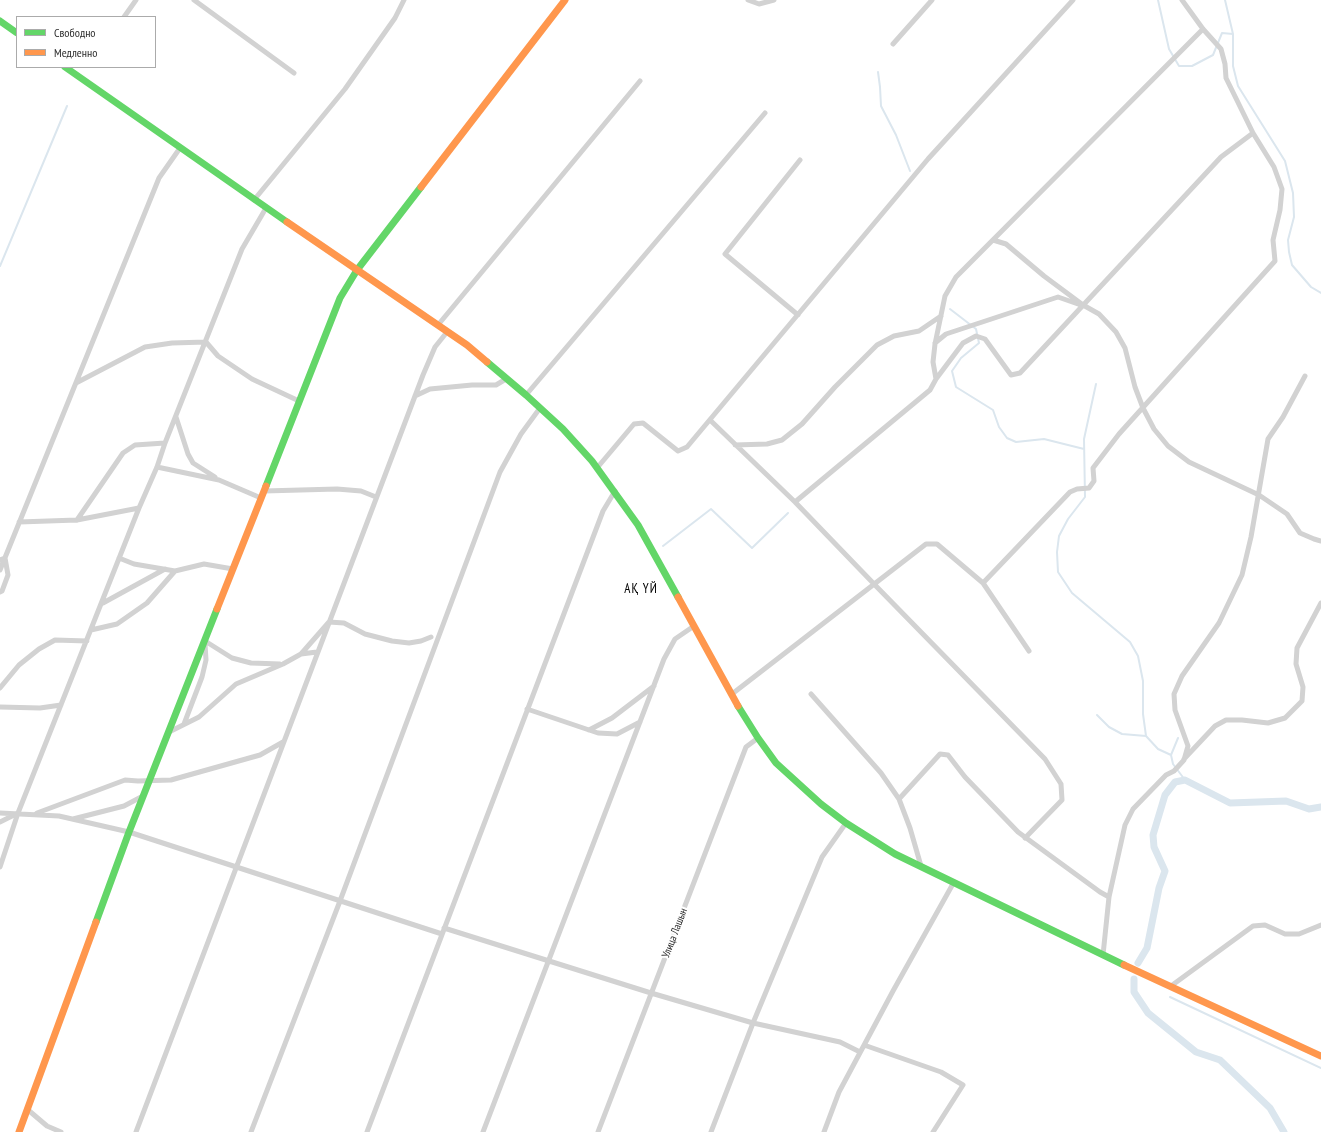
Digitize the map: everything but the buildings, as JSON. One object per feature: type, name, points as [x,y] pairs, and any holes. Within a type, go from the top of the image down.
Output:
[{"type":"main road","points":[[19,1132],[129,832],[340,298],[357,270],[566,0]]},
{"type":"main road","points":[[0,21],[16,32]]},
{"type":"main road","points":[[66,68],[254,200],[467,345],[526,395],[563,429],[597,468],[638,525],[758,738],[776,762],[799,785],[846,823],[895,854],[1103,955],[1321,1056]]},
{"type":"street","points":[[125,16],[136,0]]},
{"type":"street","points":[[194,0],[294,73]]},
{"type":"street","points":[[254,200],[345,89],[395,18],[404,0]]},
{"type":"street","points":[[748,0],[759,4],[774,0]]},
{"type":"street","points":[[893,44],[932,0]]},
{"type":"street","points":[[597,468],[634,424],[643,423],[678,451],[687,447],[928,159],[1073,0]]},
{"type":"street","points":[[983,583],[1070,492],[1078,489],[1090,488],[1094,481],[1093,468],[1119,434],[1275,261],[1273,240],[1280,210],[1282,189],[1274,167],[1253,133],[1226,78],[1225,64],[1221,49],[1203,29],[1182,0]]},
{"type":"street","points":[[936,379],[933,362],[935,344],[945,296],[956,277],[1203,29]]},
{"type":"street","points":[[438,325],[640,81]]},
{"type":"street","points":[[526,395],[764,114]]},
{"type":"street","points":[[795,502],[930,390],[936,379],[963,344],[976,336],[985,339],[1011,375],[1020,373],[1221,157],[1253,133]]},
{"type":"street","points":[[0,570],[2,559],[19,522],[159,178],[180,148]]},
{"type":"street","points":[[798,315],[725,254],[800,160]]},
{"type":"street","points":[[0,867],[1,859],[18,813],[103,603],[119,558],[157,467],[165,443],[242,249],[266,208]]},
{"type":"street","points":[[993,240],[1006,244],[1044,276],[1083,305],[1099,314],[1116,332],[1125,348],[1135,387],[1143,408],[1154,428],[1168,446],[1189,462],[1259,495],[1287,514],[1300,533],[1321,541]]},
{"type":"street","points":[[935,344],[946,334],[1058,297],[1083,305]]},
{"type":"street","points":[[735,445],[767,444],[782,440],[802,424],[834,387],[877,345],[894,336],[919,331],[941,316]]},
{"type":"street","points":[[136,1132],[414,396],[435,347],[447,332]]},
{"type":"street","points":[[76,383],[145,348],[172,343],[206,342]]},
{"type":"street","points":[[206,342],[218,356],[252,379],[299,401]]},
{"type":"street","points":[[1184,760],[1188,746],[1175,710],[1174,694],[1182,676],[1219,623],[1242,575],[1251,537],[1268,439],[1283,417],[1305,376]]},
{"type":"street","points":[[414,396],[430,389],[472,385],[496,385],[506,379]]},
{"type":"street","points":[[251,1132],[340,901],[500,472],[521,434],[540,408]]},
{"type":"street","points":[[176,417],[185,446],[193,463],[219,480]]},
{"type":"street","points":[[710,420],[795,502],[1045,759],[1061,784],[1062,800],[1025,838]]},
{"type":"street","points":[[77,520],[124,454],[135,445],[165,443]]},
{"type":"street","points":[[157,467],[219,480],[263,494],[337,489],[361,491],[376,497]]},
{"type":"street","points":[[366,1132],[603,511],[614,491]]},
{"type":"street","points":[[19,522],[77,520],[139,508]]},
{"type":"street","points":[[732,694],[926,544],[937,544],[983,583],[1029,651]]},
{"type":"street","points":[[119,558],[134,564],[175,571],[204,564],[233,569]]},
{"type":"street","points":[[0,592],[2,591],[8,575],[2,559]]},
{"type":"street","points":[[103,603],[165,569]]},
{"type":"street","points":[[91,630],[117,624],[148,603],[175,571]]},
{"type":"street","points":[[1103,955],[1109,897],[1125,825],[1133,809],[1166,775],[1174,771],[1215,726],[1226,720],[1268,723],[1285,718],[1302,701],[1303,687],[1296,664],[1297,648],[1321,603]]},
{"type":"street","points":[[329,622],[344,623],[365,634],[409,644],[431,637]]},
{"type":"street","points":[[168,732],[199,717],[236,684],[283,664],[301,654],[329,622]]},
{"type":"street","points":[[483,1132],[664,660],[675,639],[694,626]]},
{"type":"street","points":[[0,688],[19,665],[38,649],[55,640],[87,640]]},
{"type":"street","points":[[204,641],[232,658],[251,663],[283,664]]},
{"type":"street","points":[[184,724],[202,677],[206,660],[204,641]]},
{"type":"street","points":[[301,654],[318,652]]},
{"type":"street","points":[[589,730],[612,718],[654,686]]},
{"type":"street","points":[[811,694],[881,773],[898,799],[910,828],[921,866]]},
{"type":"street","points":[[0,707],[40,708],[61,705]]},
{"type":"street","points":[[527,709],[598,733],[617,734],[640,722]]},
{"type":"street","name":"Улица Лашын","points":[[598,1132],[746,747],[758,738]]},
{"type":"street","points":[[34,814],[125,780],[171,780],[260,755],[283,742]]},
{"type":"street","points":[[898,799],[940,754],[948,755],[965,777],[1018,832],[1109,897]]},
{"type":"street","points":[[72,819],[124,806],[143,796]]},
{"type":"street","points":[[0,814],[18,813],[59,816],[129,832],[442,934]]},
{"type":"street","points":[[0,822],[18,813]]},
{"type":"street","points":[[711,1132],[822,857],[846,823]]},
{"type":"street","points":[[824,1132],[839,1092],[892,991],[954,882]]},
{"type":"street","points":[[1171,986],[1253,926],[1265,925],[1285,934],[1298,934],[1321,925]]},
{"type":"street","points":[[444,928],[651,993],[754,1023],[840,1042],[860,1052]]},
{"type":"street","points":[[864,1044],[940,1072],[963,1085],[933,1132]]},
{"type":"street","points":[[27,1109],[47,1126],[61,1132]]},
{"type":"waterway","points":[[1158,0],[1169,49],[1179,66],[1192,66],[1213,55],[1222,33],[1233,34]]},
{"type":"waterway","points":[[1225,0],[1233,34],[1233,66],[1238,86],[1285,161],[1293,193],[1294,217],[1288,240],[1292,265],[1311,287],[1321,293]]},
{"type":"waterway","points":[[878,72],[881,106],[896,135],[910,171]]},
{"type":"waterway","points":[[0,266],[67,106]]},
{"type":"waterway","points":[[950,309],[976,329],[979,343],[961,358],[952,371],[956,387],[993,410],[999,427],[1007,438],[1016,442],[1044,439],[1084,449]]},
{"type":"waterway","points":[[1096,384],[1084,439],[1085,497],[1068,519],[1059,536],[1057,552],[1058,572],[1072,593],[1130,642],[1138,656],[1143,681],[1143,714],[1146,736],[1158,749],[1171,755]]},
{"type":"waterway","points":[[663,546],[711,509],[752,548],[788,513]]},
{"type":"waterway","points":[[1097,715],[1109,727],[1122,734],[1146,736]]},
{"type":"waterway","points":[[1178,738],[1171,755],[1173,764],[1185,780]]},
{"type":"waterway","points":[[1138,963],[1147,948],[1159,888],[1165,871],[1154,847],[1153,835],[1165,795],[1175,782],[1185,780],[1230,803],[1286,801],[1309,809],[1321,807]]},
{"type":"waterway","points":[[1134,979],[1134,992],[1148,1013],[1196,1052],[1220,1060],[1270,1108],[1284,1132]]},
{"type":"waterway","points":[[1170,997],[1321,1068]]},
{"type":"traffic: fast","points":[[0,21],[16,32]]},
{"type":"traffic: fast","points":[[66,68],[287,222]]},
{"type":"traffic: fast","points":[[266,486],[340,298],[357,270],[421,187]]},
{"type":"traffic: fast","points":[[487,362],[563,429],[592,461],[638,525],[678,597]]},
{"type":"traffic: fast","points":[[96,922],[129,832],[217,609]]},
{"type":"traffic: fast","points":[[738,706],[776,763],[821,804],[846,823],[895,854],[1124,965]]},
{"type":"traffic: slow","points":[[421,187],[565,0]]},
{"type":"traffic: slow","points":[[287,222],[467,345],[487,362]]},
{"type":"traffic: slow","points":[[217,609],[266,486]]},
{"type":"traffic: slow","points":[[678,597],[738,706]]},
{"type":"traffic: slow","points":[[19,1132],[96,922]]},
{"type":"traffic: slow","points":[[1124,965],[1321,1056]]},
{"type":"district","name":"АҚ ҮЙ","points":[[641,589]]}]
